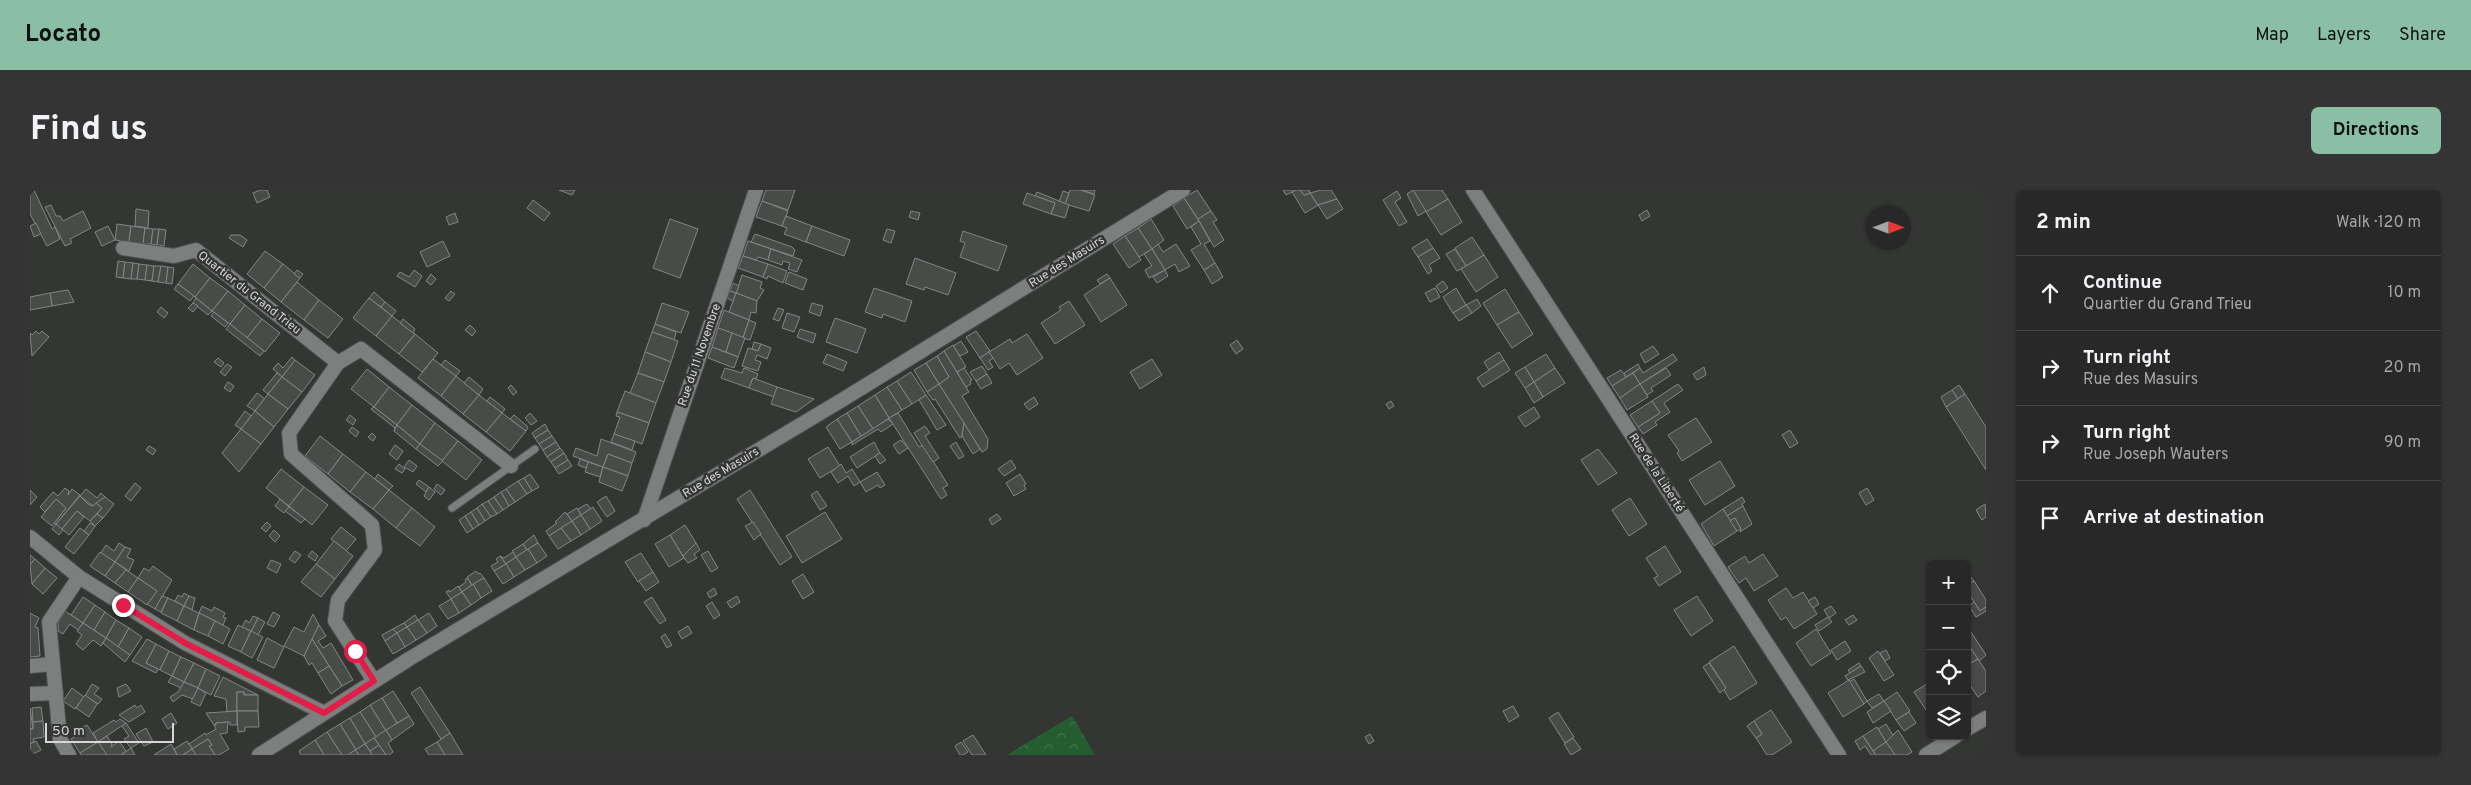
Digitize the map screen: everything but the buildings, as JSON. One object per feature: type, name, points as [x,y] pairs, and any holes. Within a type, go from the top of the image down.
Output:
[{"type":"street","name":"Rue du 11 Novembre","points":[[644,520],[756,190]]},
{"type":"street","name":"Rue des Masuirs","points":[[259,755],[374,681],[644,520],[1183,190]]},
{"type":"street","name":"Rue de la Liberté","points":[[1473,190],[1839,755]]},
{"type":"street","name":"Quartier du Grand Trieu","points":[[123,248],[174,256],[196,250],[338,363]]},
{"type":"street","points":[[374,681],[335,621],[338,600],[375,550],[372,525],[291,454],[289,433],[338,363],[361,349],[511,466]]},
{"type":"street","points":[[30,537],[79,577],[185,643],[324,713]]},
{"type":"street","points":[[69,755],[60,739],[49,622],[79,577]]},
{"type":"street","points":[[30,666],[53,664]]},
{"type":"street","points":[[30,694],[56,693]]},
{"type":"street","points":[[1971,727],[1986,718]]},
{"type":"street","points":[[1926,755],[1950,740]]},
{"type":"lane","points":[[452,508],[535,449]]},
{"type":"green space","points":[[1072,716],[1095,755],[1007,755]]},
{"type":"route","points":[[123,605],[185,643],[324,713],[374,681],[355,651]]}]
